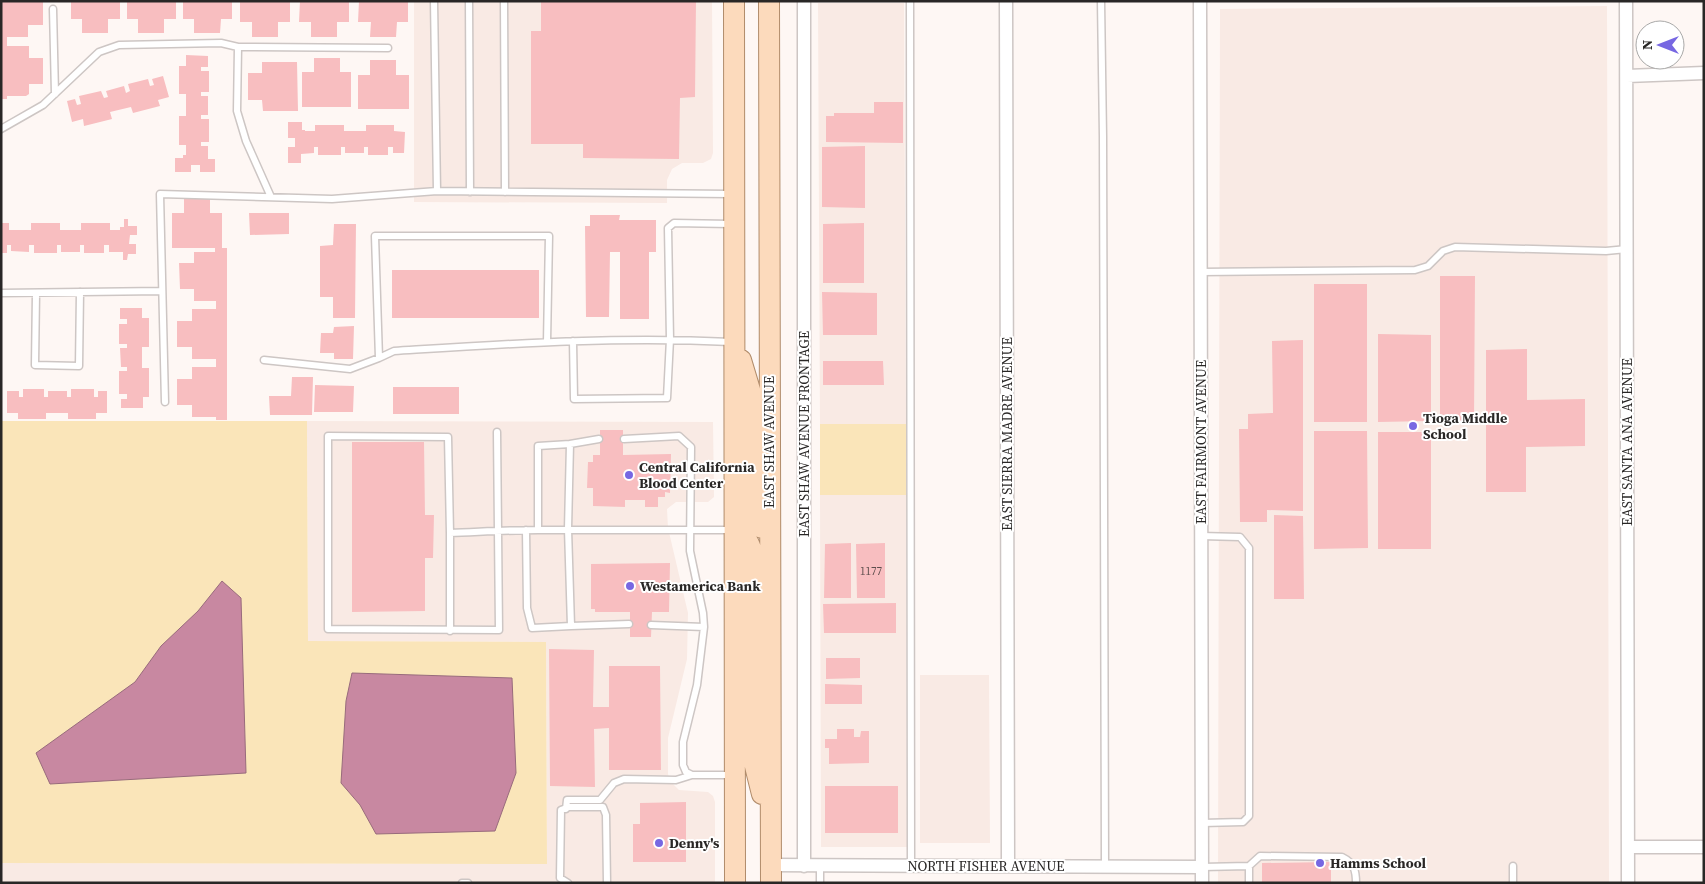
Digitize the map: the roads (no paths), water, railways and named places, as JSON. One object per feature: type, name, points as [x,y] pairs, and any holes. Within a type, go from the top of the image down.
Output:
[{"type":"main road","points":[[734,1],[735,883]]},
{"type":"main road","name":"EAST SHAW AVENUE","points":[[769,1],[770,874]]},
{"type":"main road","points":[[735,342],[750,390],[751,517],[754,524],[761,528],[769,529]]},
{"type":"main road","points":[[735,530],[744,535],[748,540],[753,556],[754,758],[770,828]]},
{"type":"street","name":"EAST SHAW AVENUE FRONTAGE","points":[[804,1],[804,866]]},
{"type":"street","name":"EAST SIERRA MADRE AVENUE","points":[[1006,1],[1008,866]]},
{"type":"street","name":"EAST FAIRMONT AVENUE","points":[[1200,1],[1202,883]]},
{"type":"street","name":"EAST SANTA ANA AVENUE","points":[[1626,1],[1628,883]]},
{"type":"street","points":[[1627,76],[1704,73]]},
{"type":"street","points":[[1628,847],[1704,847]]},
{"type":"street","name":"NORTH FISHER AVENUE","points":[[770,874],[804,866],[1202,867]]},
{"type":"lane","points":[[434,1],[436,191]]},
{"type":"lane","points":[[469,1],[470,192]]},
{"type":"lane","points":[[504,1],[505,192]]},
{"type":"lane","points":[[910,1],[912,866]]},
{"type":"lane","points":[[1101,1],[1105,867]]},
{"type":"lane","points":[[53,9],[55,94]]},
{"type":"lane","points":[[1,129],[43,105],[98,52],[108,47],[119,45],[221,43],[238,47],[388,48]]},
{"type":"lane","points":[[238,47],[238,111],[246,141],[271,197]]},
{"type":"lane","points":[[165,402],[160,194],[332,198],[436,191],[734,194]]},
{"type":"lane","points":[[573,341],[574,399],[667,398],[670,339],[668,228],[674,223],[734,224]]},
{"type":"lane","points":[[379,358],[375,236],[549,236],[547,342]]},
{"type":"lane","points":[[1201,272],[1415,270],[1428,266],[1443,251],[1455,247],[1606,251],[1627,249]]},
{"type":"lane","points":[[1,293],[162,291]]},
{"type":"lane","points":[[36,292],[35,365],[79,366],[80,292]]},
{"type":"lane","points":[[264,360],[350,370],[394,351],[573,341],[670,339],[735,342]]},
{"type":"lane","points":[[450,631],[448,437],[328,436],[328,629],[450,631],[499,630],[497,432]]},
{"type":"lane","points":[[624,439],[679,436],[691,447],[690,551],[704,613],[698,685],[683,742],[683,765],[686,772],[692,776]]},
{"type":"lane","points":[[538,530],[538,446],[570,444],[599,439]]},
{"type":"lane","points":[[570,444],[568,529],[571,626]]},
{"type":"lane","points":[[450,533],[568,529],[735,530]]},
{"type":"lane","points":[[526,530],[527,608],[532,628],[629,624]]},
{"type":"lane","points":[[1201,536],[1240,536],[1249,548],[1249,816],[1243,822],[1202,823]]},
{"type":"lane","points":[[651,625],[704,627]]},
{"type":"lane","points":[[566,808],[567,800],[600,800],[614,783],[624,779],[676,780],[692,776],[736,776]]},
{"type":"lane","points":[[568,883],[560,878],[561,810],[566,808],[603,807],[606,815],[607,883]]},
{"type":"lane","points":[[1202,867],[1249,866],[1260,856],[1342,857],[1354,866],[1356,883]]},
{"type":"lane","points":[[820,866],[820,883]]},
{"type":"lane","points":[[1249,866],[1249,883]]},
{"type":"lane","points":[[1513,866],[1513,883]]},
{"type":"lane","points":[[462,883],[468,883]]},
{"type":"place","name":"Tioga Middle School","points":[[1413,426]]},
{"type":"place","name":"Central California Blood Center","points":[[629,475]]},
{"type":"place","name":"Westamerica Bank","points":[[630,586]]},
{"type":"place","name":"Denny's","points":[[659,843]]},
{"type":"place","name":"Hamms School","points":[[1320,863]]}]
